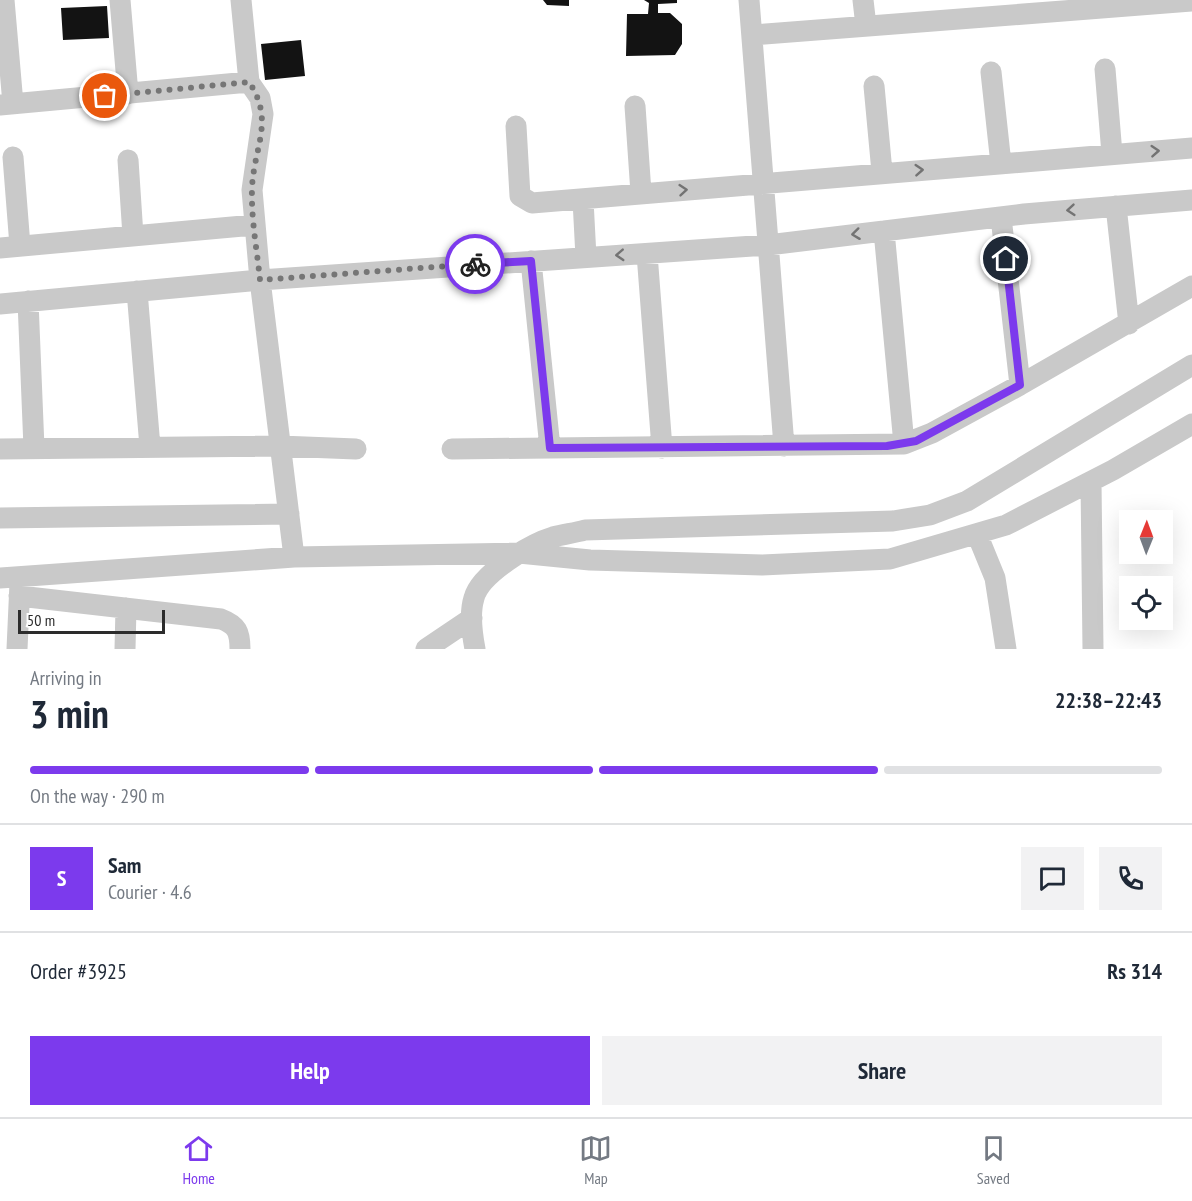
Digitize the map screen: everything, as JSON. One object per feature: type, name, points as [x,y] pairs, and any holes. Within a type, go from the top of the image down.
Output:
[{"type":"street","points":[[3,0],[6,104],[249,82]]},
{"type":"street","points":[[120,0],[128,94]]},
{"type":"street","points":[[241,0],[249,82],[260,98],[263,114],[253,170],[254,225],[269,280],[280,446],[294,557]]},
{"type":"street","points":[[749,0],[784,446]]},
{"type":"street","points":[[863,0],[866,26]]},
{"type":"street","points":[[752,35],[866,26],[960,9],[1192,1]]},
{"type":"street","points":[[1105,69],[1112,154]]},
{"type":"street","points":[[991,72],[1001,164]]},
{"type":"street","points":[[874,86],[882,172]]},
{"type":"street","points":[[635,106],[641,194]]},
{"type":"street","points":[[516,126],[520,196],[532,203],[882,172],[1192,148]]},
{"type":"street","points":[[13,158],[10,247],[254,225]]},
{"type":"street","points":[[129,160],[134,236]]},
{"type":"street","points":[[583,200],[586,257]]},
{"type":"street","points":[[0,304],[460,265],[768,244],[1001,217],[1192,200]]},
{"type":"street","points":[[1116,206],[1129,324]]},
{"type":"street","points":[[1001,217],[1020,385]]},
{"type":"street","points":[[884,231],[904,444]]},
{"type":"street","points":[[647,254],[662,448]]},
{"type":"street","points":[[531,261],[550,448]]},
{"type":"street","points":[[452,449],[904,444],[932,433],[1020,385],[1192,286]]},
{"type":"street","points":[[137,291],[150,447]]},
{"type":"street","points":[[28,301],[34,448]]},
{"type":"street","points":[[475,649],[472,618],[474,596],[490,574],[519,553],[552,537],[585,530],[893,521],[930,515],[967,501],[1192,365]]},
{"type":"street","points":[[13,584],[294,557],[519,553],[590,560],[762,565],[890,559],[1006,525],[1091,482],[1192,424]]},
{"type":"street","points":[[0,448],[280,446],[357,449]]},
{"type":"street","points":[[1091,482],[1093,649]]},
{"type":"street","points":[[0,518],[289,514]]},
{"type":"street","points":[[977,534],[995,578],[1006,649]]},
{"type":"street","points":[[13,584],[126,608],[221,619],[234,624],[239,631],[240,649]]},
{"type":"street","points":[[13,584],[17,649]]},
{"type":"street","points":[[125,649],[126,608]]},
{"type":"street","points":[[426,649],[472,618]]},
{"type":"building","points":[[543,0],[569,0],[569,6],[547,5]]},
{"type":"building","points":[[644,0],[677,0],[677,3],[658,4],[658,13],[670,13],[682,24],[682,44],[675,55],[626,56],[627,14],[648,14],[649,3]]},
{"type":"building","points":[[107,6],[109,38],[63,40],[61,8]]},
{"type":"building","points":[[301,40],[305,76],[265,80],[261,44]]},
{"type":"way so far","points":[[105,96],[249,82],[260,98],[263,114],[262,130],[253,170],[252,190],[260,280],[475,264]]},
{"type":"route","points":[[475,264],[531,261],[550,448],[887,446],[916,441],[1020,385],[1006,259]]}]
